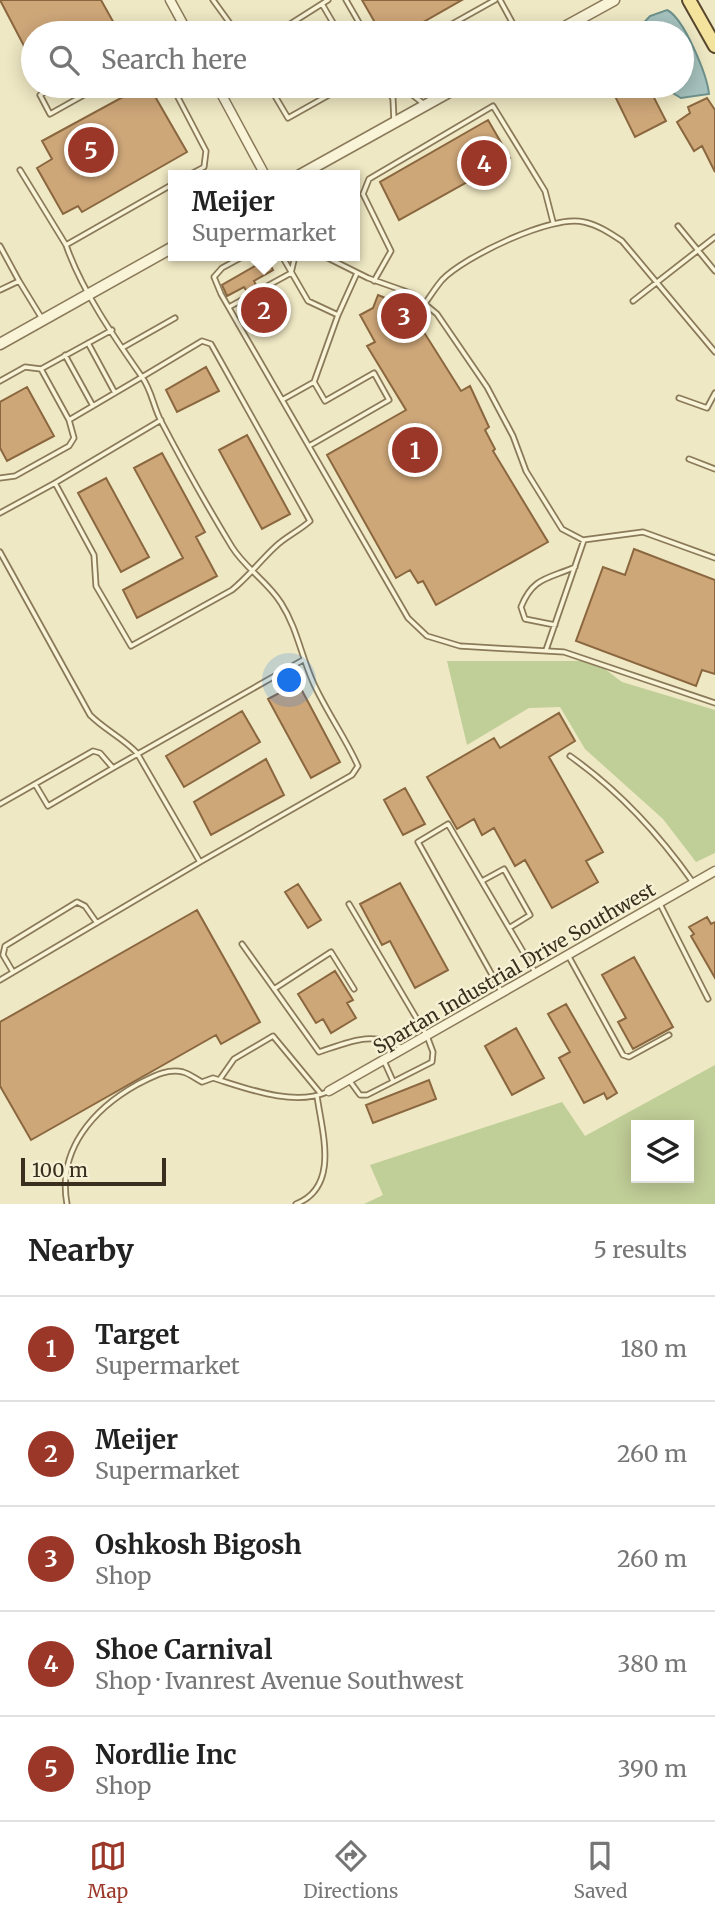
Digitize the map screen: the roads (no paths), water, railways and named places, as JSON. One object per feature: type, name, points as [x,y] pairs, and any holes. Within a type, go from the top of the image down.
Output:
[{"type":"main road","points":[[690,0],[715,46]]},
{"type":"street","points":[[170,0],[181,21]]},
{"type":"street","points":[[576,21],[614,0]]},
{"type":"street","points":[[223,98],[262,170]]},
{"type":"street","points":[[309,170],[439,98]]},
{"type":"street","points":[[0,344],[168,250]]},
{"type":"street","name":"Spartan Industrial Drive Southwest","points":[[322,1094],[715,871]]},
{"type":"lane","points":[[213,0],[228,21]]},
{"type":"lane","points":[[295,21],[327,0]]},
{"type":"lane","points":[[346,0],[358,21]]},
{"type":"lane","points":[[458,21],[497,0],[510,21]]},
{"type":"lane","points":[[322,4],[332,21]]},
{"type":"lane","points":[[42,98],[50,114],[79,98]]},
{"type":"lane","points":[[178,98],[206,151],[204,167],[198,170]]},
{"type":"lane","points":[[277,98],[288,118],[324,98]]},
{"type":"lane","points":[[393,98],[394,123]]},
{"type":"lane","points":[[417,98],[426,105]]},
{"type":"lane","points":[[374,281],[391,251],[363,194],[369,179],[493,106],[545,191],[553,222]]},
{"type":"lane","points":[[0,980],[352,775],[358,766],[303,660],[296,629],[285,610],[233,550],[161,421],[150,389],[111,330],[66,245],[20,170]]},
{"type":"lane","points":[[66,245],[168,187]]},
{"type":"lane","points":[[426,303],[443,279],[508,241],[553,222],[582,221],[604,229],[622,242],[715,352]]},
{"type":"lane","points":[[678,226],[715,271]]},
{"type":"lane","points":[[634,301],[715,237]]},
{"type":"lane","points":[[0,247],[43,320]]},
{"type":"lane","points":[[285,261],[307,301],[338,315]]},
{"type":"lane","points":[[229,307],[291,273],[294,261]]},
{"type":"lane","points":[[334,261],[374,281],[413,294],[426,303],[487,387],[513,436],[526,471],[553,518],[569,533],[584,540],[643,532],[715,558]]},
{"type":"lane","points":[[233,262],[214,277],[229,307],[408,618],[427,636],[460,646],[564,652],[715,703]]},
{"type":"lane","points":[[282,400],[314,382],[338,315],[357,273]]},
{"type":"lane","points":[[0,290],[19,281]]},
{"type":"lane","points":[[122,348],[176,318]]},
{"type":"lane","points":[[0,381],[25,367],[41,369],[111,330]]},
{"type":"lane","points":[[55,483],[94,555],[96,586],[131,646],[232,590],[276,546],[310,521],[211,344],[202,341],[69,420]]},
{"type":"lane","points":[[88,343],[115,393]]},
{"type":"lane","points":[[65,355],[93,406]]},
{"type":"lane","points":[[0,478],[15,476],[69,446],[74,438],[69,420],[41,369]]},
{"type":"lane","points":[[309,446],[389,400],[374,373],[325,401],[314,382]]},
{"type":"lane","points":[[679,398],[707,408],[715,393]]},
{"type":"lane","points":[[0,513],[161,421]]},
{"type":"lane","points":[[689,459],[715,469]]},
{"type":"lane","points":[[546,651],[584,540]]},
{"type":"lane","points":[[0,552],[90,715],[105,729],[124,739],[137,753],[200,862]]},
{"type":"lane","points":[[555,625],[525,619],[521,607],[527,591],[537,581],[575,567]]},
{"type":"lane","points":[[35,784],[48,806],[303,660]]},
{"type":"lane","points":[[0,804],[93,751],[100,753],[113,768]]},
{"type":"lane","points":[[570,756],[602,779],[657,834],[694,883]]},
{"type":"lane","points":[[502,993],[418,842],[448,824],[536,973]]},
{"type":"lane","points":[[482,881],[504,869],[530,915],[509,928]]},
{"type":"lane","points":[[13,972],[3,955],[5,946],[77,902],[85,906],[97,923]]},
{"type":"lane","points":[[659,903],[708,999]]},
{"type":"lane","points":[[349,904],[427,1036],[433,1052],[432,1062],[367,1095],[360,1095],[349,1080]]},
{"type":"lane","points":[[242,944],[319,1052],[356,1040],[385,1038],[403,1049]]},
{"type":"lane","points":[[274,989],[331,951],[355,989]]},
{"type":"lane","points":[[568,955],[623,1055],[629,1057],[670,1035]]},
{"type":"lane","points":[[220,1080],[234,1059],[273,1036],[322,1094],[326,1167],[320,1185],[296,1204]]},
{"type":"lane","points":[[384,1060],[393,1081]]},
{"type":"lane","points":[[67,1204],[63,1181],[82,1131],[112,1099],[160,1073],[182,1072],[202,1082],[213,1077],[284,1096],[322,1094]]},
{"type":"water","points":[[667,10],[678,21],[645,21],[650,16]]},
{"type":"water","points":[[694,50],[699,61],[709,94],[694,96]]},
{"type":"place","name":"Nordlie Inc","points":[[91,150]]},
{"type":"place","name":"Shoe Carnival","points":[[484,163]]},
{"type":"place","name":"Meijer","points":[[264,310]]},
{"type":"place","name":"Oshkosh Bigosh","points":[[404,316]]},
{"type":"place","name":"Target","points":[[415,450]]}]
